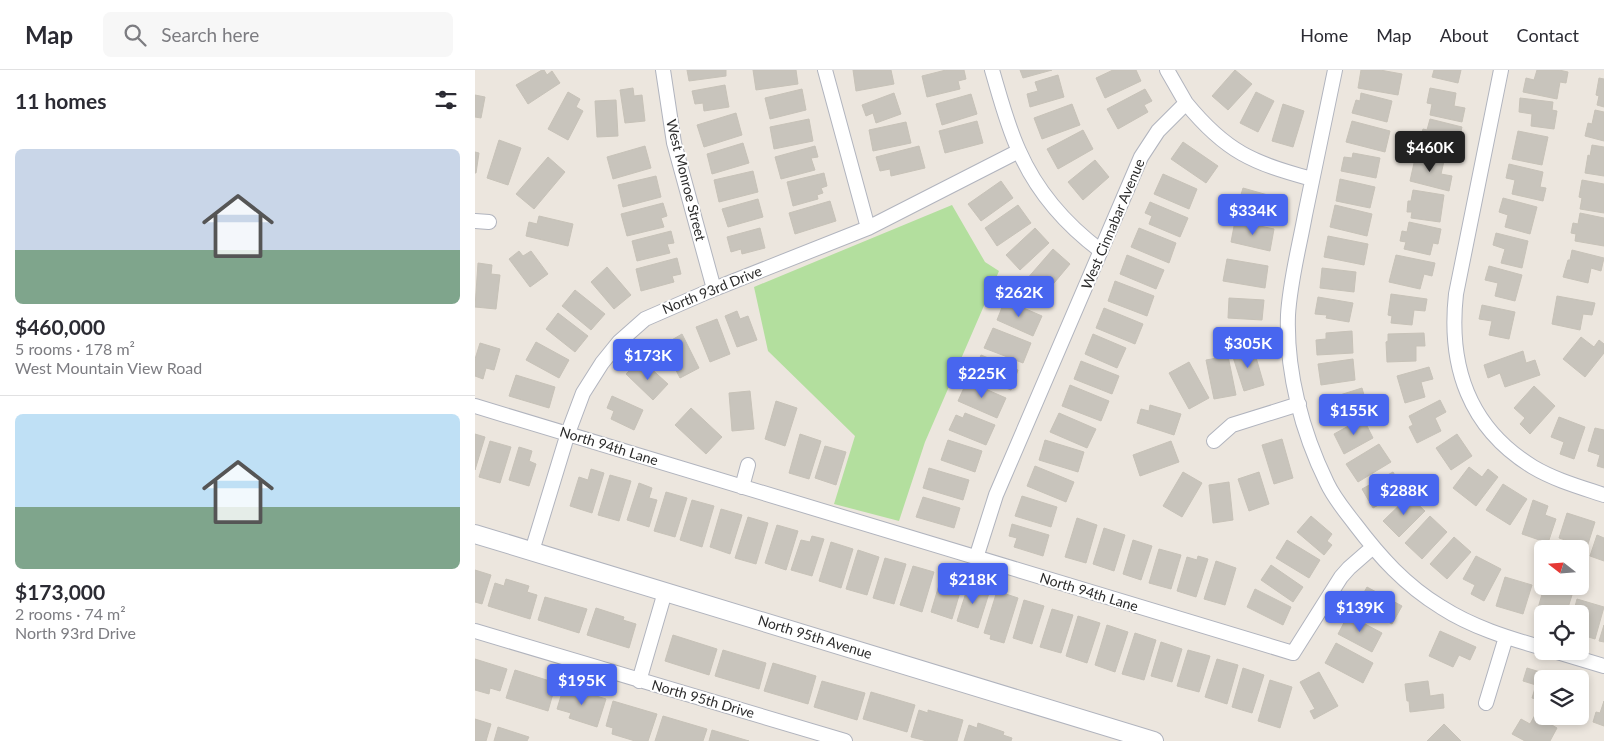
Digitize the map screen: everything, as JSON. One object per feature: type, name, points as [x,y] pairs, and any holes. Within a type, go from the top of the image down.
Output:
[{"type":"street","name":"West Monroe Street","points":[[663,70],[674,142],[714,289]]},
{"type":"street","points":[[825,70],[868,228]]},
{"type":"street","points":[[992,70],[1019,151],[1036,182],[1058,212],[1078,233],[1101,251]]},
{"type":"street","points":[[1167,70],[1185,103],[1216,136],[1246,156],[1270,167],[1313,179]]},
{"type":"street","points":[[1335,70],[1295,264],[1289,314],[1289,354],[1292,376],[1309,443],[1327,485],[1345,511],[1389,566],[1415,589],[1442,608],[1471,623],[1506,637],[1534,645]]},
{"type":"street","points":[[1501,70],[1459,279],[1454,317],[1454,342],[1458,364],[1470,400],[1491,431],[1509,449],[1548,475],[1604,495]]},
{"type":"street","name":"West Cinnabar Avenue","points":[[975,558],[996,494],[1141,156],[1158,131],[1185,103]]},
{"type":"street","name":"North 93rd Drive","points":[[533,551],[575,410],[590,380],[619,342],[645,319],[714,289],[868,228],[1019,151]]},
{"type":"street","points":[[475,221],[489,222]]},
{"type":"street","points":[[1214,441],[1232,425],[1299,404]]},
{"type":"street","name":"North 94th Lane","points":[[475,406],[1293,653],[1341,577],[1373,547]]},
{"type":"street","points":[[742,487],[749,465]]},
{"type":"street","name":"North 95th Avenue","points":[[475,534],[1154,741]]},
{"type":"street","points":[[639,681],[665,592]]},
{"type":"street","name":"North 95th Drive","points":[[475,631],[830,739],[845,741]]},
{"type":"street","points":[[1486,703],[1506,637]]},
{"type":"street","points":[[1584,660],[1604,666]]},
{"type":"green space","points":[[952,205],[985,262],[999,271],[925,442],[899,521],[834,504],[855,436],[768,351],[754,287]]},
{"type":"building","points":[[542,70],[547,75],[552,71],[560,83],[528,104],[516,85]]},
{"type":"building","points":[[687,70],[726,70],[726,76],[689,81]]},
{"type":"building","points":[[753,70],[796,70],[798,84],[756,90]]},
{"type":"building","points":[[853,70],[891,70],[894,84],[856,91]]},
{"type":"building","points":[[946,70],[964,70],[966,79],[958,81],[960,89],[927,97],[922,76]]},
{"type":"building","points":[[1020,70],[1052,70],[1023,78]]},
{"type":"building","points":[[1113,70],[1136,70],[1141,81],[1105,98],[1096,78]]},
{"type":"building","points":[[1235,70],[1252,84],[1228,110],[1212,96]]},
{"type":"building","points":[[1361,70],[1380,70],[1402,74],[1398,95],[1358,88]]},
{"type":"building","points":[[1434,70],[1461,70],[1458,83],[1432,77]]},
{"type":"building","points":[[1537,70],[1568,72],[1566,83],[1560,82],[1557,99],[1523,92],[1526,78],[1534,80]]},
{"type":"building","points":[[1058,75],[1064,97],[1030,107],[1027,94],[1038,91],[1035,82]]},
{"type":"building","points":[[1599,78],[1604,79],[1604,107],[1597,105],[1599,96],[1596,95]]},
{"type":"building","points":[[725,85],[729,107],[704,111],[703,103],[695,104],[692,91]]},
{"type":"building","points":[[633,88],[634,96],[642,95],[645,121],[625,123],[620,90]]},
{"type":"building","points":[[1430,88],[1456,93],[1454,106],[1465,108],[1462,122],[1430,115],[1432,104],[1427,103]]},
{"type":"building","points":[[802,89],[806,110],[770,119],[765,98]]},
{"type":"building","points":[[1145,89],[1152,101],[1144,105],[1148,112],[1118,129],[1107,109]]},
{"type":"building","points":[[568,92],[580,99],[576,107],[583,111],[568,140],[548,129]]},
{"type":"building","points":[[1256,92],[1274,101],[1258,132],[1240,123]]},
{"type":"building","points":[[894,93],[901,114],[876,123],[873,113],[866,116],[862,105]]},
{"type":"building","points":[[1361,93],[1392,101],[1387,122],[1352,113],[1356,100],[1360,101]]},
{"type":"building","points":[[971,94],[977,114],[942,125],[936,104]]},
{"type":"building","points":[[475,95],[485,97],[481,118],[475,117]]},
{"type":"building","points":[[1520,98],[1553,102],[1552,110],[1557,111],[1554,129],[1531,126],[1532,114],[1519,112]]},
{"type":"building","points":[[616,100],[618,136],[597,137],[595,101]]},
{"type":"building","points":[[1072,104],[1080,125],[1042,139],[1034,118]]},
{"type":"building","points":[[1283,104],[1304,111],[1293,147],[1272,141]]},
{"type":"building","points":[[1595,110],[1604,112],[1604,141],[1585,136],[1588,123],[1592,124]]},
{"type":"building","points":[[736,113],[742,135],[704,147],[697,125]]},
{"type":"building","points":[[809,119],[813,141],[774,149],[770,127]]},
{"type":"building","points":[[1430,119],[1462,127],[1458,143],[1452,141],[1449,153],[1424,147],[1425,140],[1420,139],[1423,129],[1427,130]]},
{"type":"building","points":[[977,121],[983,143],[945,153],[939,131]]},
{"type":"building","points":[[1352,121],[1390,131],[1385,152],[1346,142]]},
{"type":"building","points":[[906,122],[911,143],[873,151],[869,130]]},
{"type":"building","points":[[1083,130],[1093,149],[1058,169],[1047,149]]},
{"type":"building","points":[[1518,131],[1548,137],[1542,165],[1512,159]]},
{"type":"building","points":[[499,140],[521,148],[508,185],[487,178]]},
{"type":"building","points":[[1183,142],[1218,166],[1206,183],[1171,159]]},
{"type":"building","points":[[743,143],[749,163],[712,174],[707,154]]},
{"type":"building","points":[[1592,145],[1604,147],[1604,176],[1585,173]]},
{"type":"building","points":[[645,146],[651,168],[613,179],[607,157]]},
{"type":"building","points":[[815,146],[818,157],[811,158],[815,170],[781,179],[775,157]]},
{"type":"building","points":[[919,146],[925,168],[891,176],[890,169],[880,171],[876,157]]},
{"type":"building","points":[[475,152],[479,153],[476,173],[475,173]]},
{"type":"building","points":[[1353,153],[1380,158],[1376,178],[1341,171],[1344,157],[1352,158]]},
{"type":"building","points":[[1416,154],[1444,161],[1441,174],[1452,176],[1449,191],[1410,181]]},
{"type":"building","points":[[548,157],[565,172],[534,209],[516,194]]},
{"type":"building","points":[[1095,160],[1109,177],[1083,200],[1068,182]]},
{"type":"building","points":[[1509,164],[1543,172],[1540,187],[1546,188],[1543,201],[1512,194],[1515,180],[1506,178]]},
{"type":"building","points":[[753,171],[758,192],[719,202],[714,180]]},
{"type":"building","points":[[824,173],[827,186],[821,188],[823,193],[817,195],[818,199],[793,206],[787,182]]},
{"type":"building","points":[[1163,174],[1197,189],[1189,209],[1154,194]]},
{"type":"building","points":[[656,176],[661,197],[623,207],[618,185]]},
{"type":"building","points":[[1340,179],[1375,187],[1370,208],[1336,201]]},
{"type":"building","points":[[1582,180],[1604,184],[1604,213],[1580,209],[1582,198],[1579,197]]},
{"type":"building","points":[[1001,181],[1013,198],[981,221],[968,204]]},
{"type":"building","points":[[1243,188],[1282,199],[1276,219],[1237,208]]},
{"type":"building","points":[[1413,190],[1444,195],[1440,222],[1411,218],[1412,212],[1407,212],[1408,201],[1411,201]]},
{"type":"building","points":[[1503,198],[1537,207],[1530,234],[1505,227],[1508,215],[1499,212]]},
{"type":"building","points":[[758,199],[763,217],[728,227],[722,209]]},
{"type":"building","points":[[830,201],[836,221],[795,234],[789,213]]},
{"type":"building","points":[[1150,202],[1188,218],[1180,237],[1149,224],[1152,216],[1145,213]]},
{"type":"building","points":[[663,203],[667,216],[661,218],[664,227],[627,236],[621,214]]},
{"type":"building","points":[[1018,205],[1031,223],[997,246],[985,228]]},
{"type":"building","points":[[1335,205],[1372,214],[1367,236],[1330,227]]},
{"type":"building","points":[[1580,213],[1604,218],[1604,246],[1575,241],[1576,234],[1571,233],[1573,223],[1578,224]]},
{"type":"building","points":[[539,216],[573,224],[568,246],[526,236],[529,222],[537,224]]},
{"type":"building","points":[[1235,221],[1274,229],[1270,251],[1231,242]]},
{"type":"building","points":[[1409,222],[1441,229],[1438,244],[1433,243],[1430,255],[1404,249],[1406,242],[1400,241],[1402,231],[1407,232]]},
{"type":"building","points":[[760,228],[765,248],[742,254],[741,249],[731,252],[727,237]]},
{"type":"building","points":[[1035,228],[1049,243],[1020,270],[1006,255]]},
{"type":"building","points":[[1139,228],[1176,243],[1169,263],[1131,247]]},
{"type":"building","points":[[671,231],[674,243],[667,244],[670,253],[637,261],[632,241]]},
{"type":"building","points":[[1496,233],[1528,241],[1522,268],[1501,263],[1505,249],[1493,245]]},
{"type":"building","points":[[1328,236],[1368,244],[1364,265],[1324,257]]},
{"type":"building","points":[[1053,249],[1070,264],[1044,295],[1026,280]]},
{"type":"building","points":[[1572,250],[1604,258],[1601,271],[1591,268],[1588,283],[1563,277]]},
{"type":"building","points":[[519,251],[523,256],[531,251],[548,274],[530,287],[509,259]]},
{"type":"building","points":[[1127,255],[1164,270],[1156,289],[1120,274]]},
{"type":"building","points":[[1396,255],[1435,263],[1432,276],[1424,274],[1420,289],[1389,282]]},
{"type":"building","points":[[677,258],[681,274],[672,276],[674,282],[641,291],[636,269]]},
{"type":"building","points":[[1227,259],[1268,266],[1265,288],[1223,281]]},
{"type":"building","points":[[478,263],[492,265],[491,274],[500,275],[496,309],[475,307]]},
{"type":"building","points":[[1489,266],[1522,275],[1515,301],[1495,296],[1498,283],[1485,280]]},
{"type":"building","points":[[607,267],[631,295],[614,309],[591,282]]},
{"type":"building","points":[[1322,268],[1356,272],[1354,292],[1320,288]]},
{"type":"building","points":[[1115,281],[1154,296],[1147,316],[1108,301]]},
{"type":"building","points":[[575,290],[605,314],[591,330],[562,306]]},
{"type":"building","points":[[1391,294],[1427,299],[1425,311],[1414,310],[1412,325],[1391,323],[1392,316],[1388,315]]},
{"type":"building","points":[[1557,296],[1595,303],[1592,315],[1583,314],[1580,330],[1552,324]]},
{"type":"building","points":[[1318,297],[1353,303],[1349,322],[1326,318],[1327,315],[1315,314]]},
{"type":"building","points":[[1229,298],[1264,300],[1262,320],[1228,318]]},
{"type":"building","points":[[1005,300],[1042,316],[1033,336],[997,320]]},
{"type":"building","points":[[1482,305],[1515,312],[1509,339],[1489,335],[1492,321],[1479,319]]},
{"type":"building","points":[[1104,308],[1143,324],[1135,344],[1096,328]]},
{"type":"building","points":[[737,311],[740,319],[748,316],[757,340],[737,347],[725,316]]},
{"type":"building","points":[[558,313],[588,336],[575,352],[546,329]]},
{"type":"building","points":[[717,319],[730,354],[710,362],[696,327]]},
{"type":"building","points":[[993,328],[1031,343],[1023,363],[984,348]]},
{"type":"building","points":[[1352,331],[1353,353],[1317,355],[1316,340],[1326,339],[1326,333]]},
{"type":"building","points":[[1424,333],[1425,346],[1416,346],[1416,361],[1387,362],[1386,342],[1388,341],[1388,334]]},
{"type":"building","points":[[682,334],[699,368],[680,378],[663,345]]},
{"type":"building","points":[[1093,334],[1126,348],[1117,368],[1085,354]]},
{"type":"building","points":[[1581,337],[1594,347],[1599,340],[1604,344],[1604,353],[1585,377],[1563,359]]},
{"type":"building","points":[[536,342],[569,360],[559,378],[526,360]]},
{"type":"building","points":[[480,343],[500,349],[494,370],[486,368],[483,379],[475,376],[475,359]]},
{"type":"building","points":[[1253,347],[1264,385],[1244,391],[1232,354]]},
{"type":"building","points":[[1523,351],[1526,363],[1535,360],[1540,375],[1505,387],[1500,373],[1488,378],[1484,365]]},
{"type":"building","points":[[981,355],[1018,370],[1011,390],[973,375]]},
{"type":"building","points":[[1228,356],[1236,395],[1214,399],[1206,360]]},
{"type":"building","points":[[1353,359],[1355,380],[1321,385],[1318,364]]},
{"type":"building","points":[[1081,361],[1119,376],[1112,394],[1074,379]]},
{"type":"building","points":[[1189,362],[1209,398],[1189,409],[1169,373]]},
{"type":"building","points":[[635,365],[641,371],[647,365],[668,384],[653,400],[626,374]]},
{"type":"building","points":[[1429,367],[1433,379],[1421,382],[1425,397],[1405,403],[1397,376]]},
{"type":"building","points":[[516,375],[555,387],[549,408],[509,396]]},
{"type":"building","points":[[967,381],[1006,398],[997,418],[958,401]]},
{"type":"building","points":[[1070,385],[1109,401],[1101,421],[1062,406]]},
{"type":"building","points":[[1534,386],[1555,406],[1530,434],[1520,424],[1525,418],[1514,408]]},
{"type":"building","points":[[1362,388],[1368,409],[1330,421],[1324,400]]},
{"type":"building","points":[[750,391],[754,429],[732,431],[729,393]]},
{"type":"building","points":[[612,396],[643,410],[634,430],[611,419],[614,411],[607,408]]},
{"type":"building","points":[[1440,400],[1446,412],[1435,418],[1441,431],[1417,443],[1409,427],[1413,425],[1409,416]]},
{"type":"building","points":[[776,401],[797,408],[785,446],[765,439]]},
{"type":"building","points":[[1150,405],[1181,414],[1174,435],[1137,423],[1141,409],[1149,411]]},
{"type":"building","points":[[691,408],[722,437],[706,454],[675,425]]},
{"type":"building","points":[[965,413],[995,425],[986,445],[949,430],[956,415],[963,418]]},
{"type":"building","points":[[1059,413],[1096,429],[1087,448],[1050,432]]},
{"type":"building","points":[[1559,417],[1585,427],[1574,459],[1560,454],[1564,442],[1551,437]]},
{"type":"building","points":[[1363,418],[1373,438],[1344,454],[1334,434]]},
{"type":"building","points":[[1595,428],[1604,430],[1604,468],[1597,466],[1600,455],[1588,451]]},
{"type":"building","points":[[475,434],[485,437],[475,470]]},
{"type":"building","points":[[800,434],[821,441],[809,479],[789,473]]},
{"type":"building","points":[[1457,434],[1472,456],[1451,470],[1436,448]]},
{"type":"building","points":[[1282,439],[1293,478],[1274,484],[1262,445]]},
{"type":"building","points":[[948,440],[982,451],[975,472],[941,460]]},
{"type":"building","points":[[1045,440],[1084,452],[1078,472],[1039,460]]},
{"type":"building","points":[[490,441],[511,447],[500,483],[479,477]]},
{"type":"building","points":[[1171,441],[1179,462],[1140,476],[1133,455]]},
{"type":"building","points":[[1379,444],[1391,462],[1358,482],[1346,464]]},
{"type":"building","points":[[825,446],[846,452],[836,485],[815,478]]},
{"type":"building","points":[[519,447],[532,451],[529,461],[536,464],[529,486],[509,480]]},
{"type":"building","points":[[1035,466],[1074,482],[1066,502],[1027,486]]},
{"type":"building","points":[[1469,467],[1482,477],[1488,469],[1498,477],[1476,506],[1453,488]]},
{"type":"building","points":[[929,468],[969,480],[963,500],[923,488]]},
{"type":"building","points":[[591,469],[604,473],[592,513],[570,506],[579,477],[588,480]]},
{"type":"building","points":[[1183,472],[1202,483],[1182,517],[1163,506]]},
{"type":"building","points":[[1259,472],[1269,504],[1249,511],[1238,479]]},
{"type":"building","points":[[1393,472],[1404,491],[1373,508],[1362,489]]},
{"type":"building","points":[[610,475],[631,481],[619,521],[598,515]]},
{"type":"building","points":[[1229,482],[1233,520],[1213,523],[1209,485]]},
{"type":"building","points":[[639,483],[652,488],[649,498],[657,500],[649,527],[627,520]]},
{"type":"building","points":[[1503,484],[1527,499],[1510,525],[1486,510]]},
{"type":"building","points":[[666,492],[687,498],[675,537],[654,531]]},
{"type":"building","points":[[1022,496],[1057,507],[1051,527],[1015,516]]},
{"type":"building","points":[[1409,496],[1425,511],[1399,537],[1383,521]]},
{"type":"building","points":[[923,497],[960,508],[954,528],[916,517]]},
{"type":"building","points":[[692,500],[714,506],[702,547],[680,540]]},
{"type":"building","points":[[1533,500],[1548,506],[1545,515],[1556,519],[1549,540],[1539,540],[1522,534]]},
{"type":"building","points":[[721,509],[742,515],[730,554],[710,547]]},
{"type":"building","points":[[1567,513],[1595,522],[1589,541],[1559,538]]},
{"type":"building","points":[[1311,516],[1332,534],[1327,541],[1332,545],[1324,555],[1297,532]]},
{"type":"building","points":[[1430,516],[1447,532],[1422,559],[1405,543]]},
{"type":"building","points":[[748,517],[768,523],[756,564],[735,558]]},
{"type":"building","points":[[1077,518],[1097,525],[1086,563],[1065,557]]},
{"type":"building","points":[[1012,524],[1049,535],[1043,556],[1014,547],[1017,538],[1009,536]]},
{"type":"building","points":[[777,525],[798,531],[786,570],[765,563]]},
{"type":"building","points":[[1104,528],[1125,535],[1114,571],[1093,564]]},
{"type":"building","points":[[1597,535],[1604,538],[1604,561],[1590,556]]},
{"type":"building","points":[[812,536],[824,539],[812,576],[791,570],[801,540],[810,542]]},
{"type":"building","points":[[1454,537],[1471,552],[1447,579],[1430,564]]},
{"type":"building","points":[[1133,540],[1152,546],[1141,580],[1123,574]]},
{"type":"building","points":[[1287,540],[1320,560],[1309,578],[1276,558]]},
{"type":"building","points":[[831,542],[853,549],[841,588],[819,581]]},
{"type":"building","points":[[1159,549],[1181,555],[1171,589],[1149,583]]},
{"type":"building","points":[[858,550],[879,557],[867,595],[846,589]]},
{"type":"building","points":[[1198,556],[1208,559],[1196,597],[1177,591],[1187,557],[1197,560]]},
{"type":"building","points":[[1476,556],[1501,569],[1484,601],[1471,594],[1475,585],[1463,579]]},
{"type":"building","points":[[885,558],[906,564],[894,604],[873,598]]},
{"type":"building","points":[[1216,561],[1236,568],[1225,605],[1204,599]]},
{"type":"building","points":[[1271,565],[1303,587],[1293,602],[1261,580]]},
{"type":"building","points":[[913,566],[934,572],[922,612],[900,605]]},
{"type":"building","points":[[475,570],[491,575],[482,604],[475,602]]},
{"type":"building","points":[[942,575],[963,582],[952,619],[931,612]]},
{"type":"building","points":[[1505,577],[1532,585],[1523,614],[1496,606]]},
{"type":"building","points":[[506,579],[529,586],[527,592],[537,595],[530,619],[488,606],[495,583],[504,586]]},
{"type":"building","points":[[969,583],[990,590],[978,628],[957,621]]},
{"type":"building","points":[[1367,587],[1402,606],[1392,624],[1357,605]]},
{"type":"building","points":[[1255,589],[1291,607],[1283,625],[1247,607]]},
{"type":"building","points":[[997,591],[1018,598],[1004,643],[990,639],[991,635],[984,633]]},
{"type":"building","points":[[1542,595],[1572,595],[1569,605],[1539,605]]},
{"type":"building","points":[[545,597],[587,609],[579,633],[538,620]]},
{"type":"building","points":[[1577,599],[1604,607],[1595,639],[1589,637],[1589,605],[1575,605]]},
{"type":"building","points":[[1024,600],[1044,606],[1032,644],[1013,638]]},
{"type":"building","points":[[596,608],[624,617],[623,620],[636,624],[629,648],[587,635]]},
{"type":"building","points":[[1052,609],[1073,615],[1061,653],[1040,647]]},
{"type":"building","points":[[1348,615],[1382,633],[1372,652],[1338,634]]},
{"type":"building","points":[[1078,616],[1100,623],[1087,663],[1066,656]]},
{"type":"building","points":[[1107,625],[1128,632],[1115,672],[1095,665]]},
{"type":"building","points":[[1604,625],[1604,642],[1599,641]]},
{"type":"building","points":[[1440,631],[1476,647],[1470,660],[1459,655],[1453,667],[1429,656]]},
{"type":"building","points":[[1135,633],[1156,640],[1144,680],[1122,674]]},
{"type":"building","points":[[673,635],[717,649],[709,675],[665,661]]},
{"type":"building","points":[[1161,642],[1182,649],[1172,682],[1151,676]]},
{"type":"building","points":[[1336,643],[1373,663],[1363,683],[1325,663]]},
{"type":"building","points":[[723,650],[766,663],[759,689],[715,676]]},
{"type":"building","points":[[1188,650],[1210,656],[1199,692],[1177,686]]},
{"type":"building","points":[[475,659],[507,669],[500,691],[490,688],[489,694],[475,690]]},
{"type":"building","points":[[1217,659],[1238,665],[1227,704],[1205,697]]},
{"type":"building","points":[[773,663],[816,676],[808,704],[764,691]]},
{"type":"building","points":[[1243,668],[1264,675],[1252,713],[1232,707]]},
{"type":"building","points":[[1527,668],[1534,670],[1534,684],[1523,681]]},
{"type":"building","points":[[515,670],[556,683],[548,711],[506,698]]},
{"type":"building","points":[[1319,672],[1338,706],[1314,719],[1310,711],[1315,709],[1300,682]]},
{"type":"building","points":[[1270,680],[1292,687],[1280,728],[1258,721]]},
{"type":"building","points":[[822,681],[865,693],[857,720],[814,707]]},
{"type":"building","points":[[1428,681],[1430,696],[1443,694],[1444,708],[1410,712],[1405,684]]},
{"type":"building","points":[[564,686],[606,699],[597,727],[569,718],[571,713],[557,709]]},
{"type":"building","points":[[871,692],[915,705],[907,732],[863,719]]},
{"type":"building","points":[[613,701],[657,714],[648,741],[635,741],[612,734],[613,728],[606,726]]},
{"type":"building","points":[[1604,701],[1604,726],[1593,722],[1596,712],[1600,713]]},
{"type":"building","points":[[919,710],[928,713],[928,710],[963,720],[957,741],[927,741],[911,737]]},
{"type":"building","points":[[663,716],[707,729],[703,741],[655,741]]},
{"type":"building","points":[[1534,717],[1534,725],[1552,725],[1557,728],[1550,741],[1525,741],[1512,734],[1521,719],[1530,724]]},
{"type":"building","points":[[475,719],[491,724],[486,741],[475,741]]},
{"type":"building","points":[[978,723],[1004,732],[1003,735],[1012,738],[1011,741],[964,741],[969,725],[977,728]]},
{"type":"building","points":[[1444,724],[1461,741],[1427,741]]},
{"type":"building","points":[[498,727],[529,737],[527,741],[494,741]]},
{"type":"building","points":[[712,730],[749,741],[709,741]]}]
